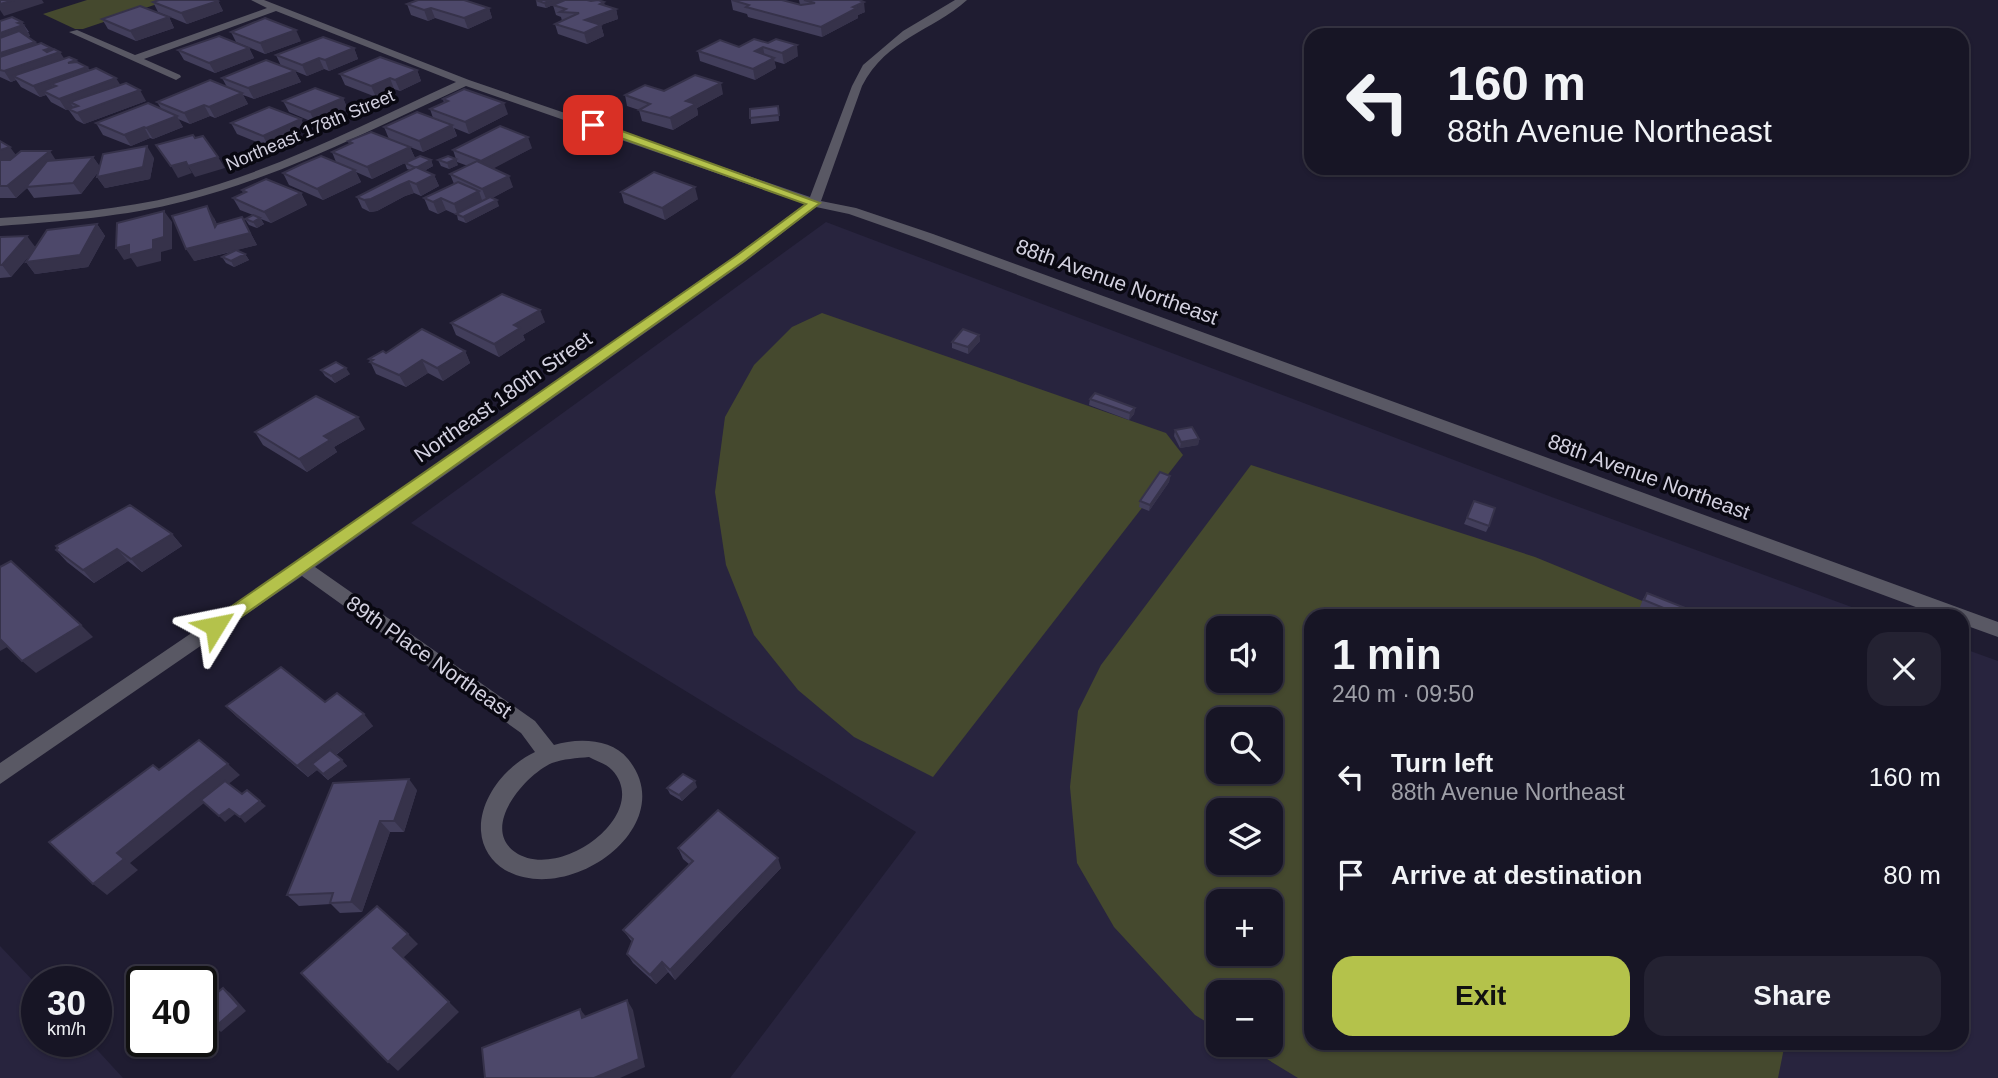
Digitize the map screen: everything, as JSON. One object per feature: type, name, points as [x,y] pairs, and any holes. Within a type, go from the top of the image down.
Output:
[{"type":"street","name":"88th Avenue Northeast","points":[[256,0],[465,82],[814,203],[852,211],[941,242],[1942,609]]},
{"type":"street","points":[[814,203],[856,86],[867,67],[906,33],[962,0]]},
{"type":"street","points":[[135,59],[276,8]]},
{"type":"street","points":[[74,32],[176,77]]},
{"type":"street","name":"Northeast 178th Street","points":[[0,222],[128,209],[204,192],[282,164],[465,82]]},
{"type":"street","name":"Northeast 180th Street","points":[[0,775],[302,567],[740,259],[814,203]]},
{"type":"street","name":"89th Place Northeast","points":[[302,567],[528,727],[549,754]]},
{"type":"street","name":"88th Avenue Northeast","points":[[1969,619],[1998,630]]},
{"type":"street","points":[[591,748],[609,754],[623,765],[631,779],[633,797],[628,816],[617,835],[600,852],[579,864],[555,870],[533,871],[514,864],[499,852],[492,836],[492,817],[499,798],[511,780],[529,765],[549,754],[591,748]]},
{"type":"shaded area","points":[[826,222],[1549,496],[1857,609],[1304,609],[1304,1050],[1969,1050],[1969,651],[1998,661],[1998,1078],[730,1078],[916,832],[411,523]]},
{"type":"shaded area","points":[[0,946],[21,968],[21,1057],[104,1057],[123,1078],[0,1078]]},
{"type":"green space","points":[[87,0],[169,0],[83,29],[75,29],[43,14]]},
{"type":"green space","points":[[822,313],[1166,433],[1183,455],[933,777],[854,737],[798,690],[754,635],[726,565],[715,492],[725,417],[754,365],[792,327]]},
{"type":"green space","points":[[1251,465],[1535,557],[1662,609],[1304,609],[1304,1050],[1784,1050],[1778,1078],[1298,1078],[1264,1057],[1283,1057],[1283,980],[1206,980],[1206,1022],[1195,1015],[1114,927],[1077,863],[1070,787],[1078,711],[1101,665]]},
{"type":"building","points":[[418,0],[464,0],[489,8],[464,18],[407,4]]},
{"type":"building","points":[[565,0],[598,0],[604,2],[600,4],[616,9],[585,20],[601,25],[584,33],[555,24],[579,13],[560,12],[566,9],[553,5]]},
{"type":"building","points":[[732,0],[782,0],[801,5],[815,3],[804,0],[864,2],[821,27],[746,7],[749,5]]},
{"type":"building","points":[[218,1],[181,13],[153,2]]},
{"type":"building","points":[[140,6],[169,17],[130,31],[102,19]]},
{"type":"building","points":[[12,17],[23,25],[0,33],[0,21]]},
{"type":"building","points":[[265,18],[296,30],[260,43],[231,32]]},
{"type":"building","points":[[19,31],[35,42],[0,53],[0,38]]},
{"type":"building","points":[[219,36],[249,48],[209,63],[178,50]]},
{"type":"building","points":[[323,37],[354,48],[325,60],[319,58],[302,65],[276,55]]},
{"type":"building","points":[[754,39],[768,43],[776,39],[797,45],[782,53],[763,47],[755,51],[774,58],[753,69],[698,51],[720,40],[739,47]]},
{"type":"building","points":[[41,43],[51,48],[44,50],[47,52],[54,49],[60,52],[4,71],[0,70],[0,57]]},
{"type":"building","points":[[69,57],[76,60],[68,63],[77,62],[87,67],[33,86],[13,76]]},
{"type":"building","points":[[380,57],[417,70],[395,80],[390,78],[371,86],[340,74]]},
{"type":"building","points":[[266,60],[295,71],[248,88],[222,78]]},
{"type":"building","points":[[96,68],[116,78],[59,99],[43,91],[56,86],[51,84]]},
{"type":"building","points":[[695,75],[721,83],[686,101],[696,104],[670,118],[639,110],[650,104],[625,95],[645,85],[664,91]]},
{"type":"building","points":[[210,80],[242,93],[209,107],[204,105],[184,113],[157,102]]},
{"type":"building","points":[[126,83],[140,90],[77,113],[68,109],[78,106],[70,102]]},
{"type":"building","points":[[315,88],[343,98],[310,112],[283,101]]},
{"type":"building","points":[[464,89],[504,103],[465,122],[430,109],[448,101],[443,99]]},
{"type":"building","points":[[148,103],[177,116],[124,135],[96,123]]},
{"type":"building","points":[[778,106],[779,115],[750,118],[750,109]]},
{"type":"building","points":[[269,107],[301,119],[263,136],[231,123]]},
{"type":"building","points":[[417,112],[452,125],[419,141],[384,127]]},
{"type":"building","points":[[500,126],[528,137],[481,161],[453,150]]},
{"type":"building","points":[[371,132],[410,147],[367,167],[332,152],[352,143],[348,141]]},
{"type":"building","points":[[193,135],[195,138],[203,136],[218,157],[188,166],[186,162],[171,166],[156,145]]},
{"type":"building","points":[[0,141],[10,147],[0,150]]},
{"type":"building","points":[[147,146],[143,167],[97,177],[103,154]]},
{"type":"building","points":[[21,151],[50,151],[7,186],[0,186],[0,160],[10,160]]},
{"type":"building","points":[[321,156],[355,170],[317,189],[283,173],[302,164]]},
{"type":"building","points":[[420,156],[431,160],[416,168],[405,163]]},
{"type":"building","points":[[448,156],[456,159],[447,163],[438,160]]},
{"type":"building","points":[[93,157],[73,183],[26,187],[47,161]]},
{"type":"building","points":[[477,161],[509,176],[482,189],[450,174]]},
{"type":"building","points":[[416,167],[434,175],[416,184],[409,181],[371,199],[357,197]]},
{"type":"building","points":[[654,172],[695,187],[662,208],[621,192]]},
{"type":"building","points":[[266,179],[301,193],[264,212],[233,198],[246,192],[242,190]]},
{"type":"building","points":[[458,182],[479,191],[454,204],[441,198],[433,202],[424,198]]},
{"type":"building","points":[[490,197],[497,200],[463,217],[456,214]]},
{"type":"building","points":[[207,206],[215,227],[217,224],[242,217],[250,233],[186,249],[172,216]]},
{"type":"building","points":[[164,211],[164,237],[153,240],[153,249],[129,255],[129,245],[116,248],[117,223]]},
{"type":"building","points":[[253,215],[260,218],[253,222],[245,219]]},
{"type":"building","points":[[97,224],[80,255],[26,262],[47,230]]},
{"type":"building","points":[[27,236],[2,265],[0,265],[0,237]]},
{"type":"building","points":[[236,250],[245,254],[231,261],[222,257]]},
{"type":"building","points":[[502,294],[540,310],[514,325],[520,328],[494,344],[451,323]]},
{"type":"building","points":[[422,329],[465,351],[437,368],[422,360],[399,375],[370,362],[373,360],[369,359],[383,351],[386,353]]},
{"type":"building","points":[[963,329],[979,335],[968,347],[952,342]]},
{"type":"building","points":[[336,362],[346,368],[331,376],[321,370]]},
{"type":"building","points":[[1095,393],[1135,408],[1130,413],[1090,399]]},
{"type":"building","points":[[316,396],[358,417],[324,436],[330,440],[299,459],[255,432]]},
{"type":"building","points":[[1192,427],[1199,439],[1181,442],[1175,430]]},
{"type":"building","points":[[1160,472],[1170,476],[1150,505],[1140,501]]},
{"type":"building","points":[[1474,501],[1495,508],[1489,526],[1467,518]]},
{"type":"building","points":[[130,505],[172,534],[131,559],[117,549],[83,570],[56,550],[56,546]]},
{"type":"building","points":[[11,561],[81,625],[22,661],[0,639],[0,567]]},
{"type":"building","points":[[1647,593],[1688,609],[1666,609],[1644,600]]},
{"type":"building","points":[[281,667],[325,702],[337,693],[364,714],[297,766],[226,706]]},
{"type":"building","points":[[199,740],[228,764],[117,853],[124,859],[93,884],[49,842],[153,765],[159,770]]},
{"type":"building","points":[[330,750],[342,760],[323,774],[312,764]]},
{"type":"building","points":[[683,774],[695,781],[679,795],[667,788]]},
{"type":"building","points":[[409,779],[394,821],[380,821],[351,902],[330,903],[333,893],[287,895],[333,783]]},
{"type":"building","points":[[225,781],[242,794],[247,790],[260,801],[240,817],[229,809],[219,816],[201,800]]},
{"type":"building","points":[[718,810],[778,858],[670,970],[662,962],[650,975],[627,954],[633,939],[623,930],[693,861],[678,848]]},
{"type":"building","points":[[377,906],[408,934],[393,948],[449,1002],[388,1062],[301,973]]},
{"type":"building","points":[[223,988],[239,1006],[217,1025],[217,993]]},
{"type":"building","points":[[627,1000],[639,1059],[594,1078],[485,1078],[482,1048],[580,1009],[582,1018]]},
{"type":"route","points":[[215,626],[740,259],[814,203],[593,125]]}]
